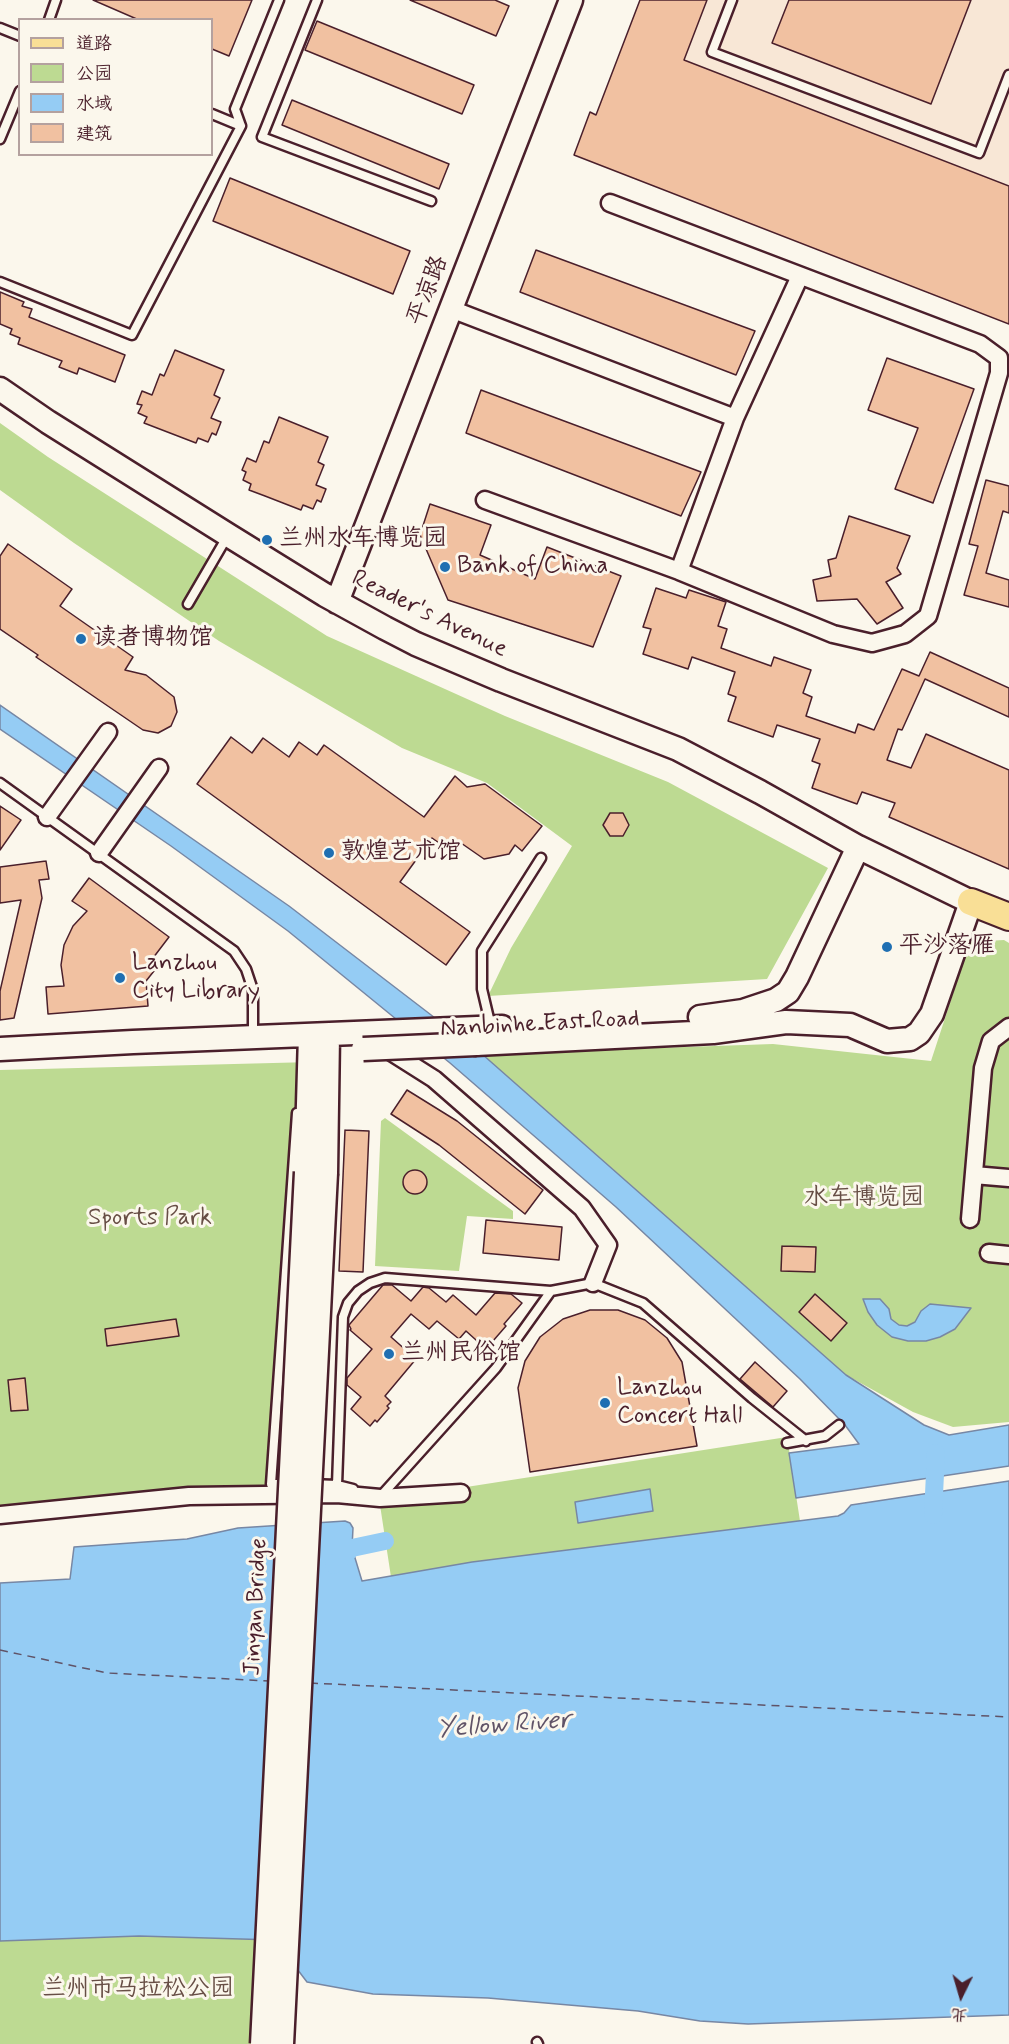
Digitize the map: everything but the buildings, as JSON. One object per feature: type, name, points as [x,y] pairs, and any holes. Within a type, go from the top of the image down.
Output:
[{"type":"main road","name":"平凉路","points":[[337,602],[571,0]]},
{"type":"main road","name":"Reader's Avenue","points":[[0,389],[48,422],[337,602],[416,644],[452,660],[678,749],[858,847]]},
{"type":"main road","points":[[858,847],[971,902],[1009,916]]},
{"type":"main road","name":"Nanbinhe East Road","points":[[0,1065],[481,1033],[712,1016],[743,1011],[776,1000],[788,992],[858,847]]},
{"type":"main road","name":"Nanbinhe East Road","points":[[481,1033],[713,1032],[786,1022],[850,1025],[887,1041],[910,1039],[920,1033],[932,1014],[971,902]]},
{"type":"main road","name":"Nanbinhe East Road","points":[[0,1049],[253,1038],[319,1043]]},
{"type":"main road","points":[[316,1172],[319,1043]]},
{"type":"main road","name":"Jinyan Bridge","points":[[262,2044],[316,1172]]},
{"type":"main road","name":"Jinyan Bridge","points":[[282,2044],[316,1172]]},
{"type":"street","points":[[485,500],[679,571],[833,634],[872,643],[904,634],[928,616],[999,373],[999,358],[980,344],[610,204]]},
{"type":"street","points":[[679,571],[735,418],[800,276]]},
{"type":"street","points":[[451,309],[735,418]]},
{"type":"street","points":[[47,817],[104,737]]},
{"type":"street","points":[[104,847],[155,774]]},
{"type":"street","points":[[970,1219],[983,1068],[991,1041],[1009,1027]]},
{"type":"street","points":[[362,1041],[434,1079],[582,1208],[608,1245],[592,1283]]},
{"type":"street","points":[[974,1175],[1009,1178]]},
{"type":"street","points":[[989,1254],[1009,1255]]},
{"type":"street","points":[[0,1515],[189,1496],[337,1494],[380,1498],[461,1492]]},
{"type":"lane","points":[[50,18],[57,0]]},
{"type":"lane","points":[[0,282],[132,335],[241,126],[235,109],[279,0]]},
{"type":"lane","points":[[317,0],[262,137],[431,201]]},
{"type":"lane","points":[[732,0],[712,52],[979,153],[1009,75]]},
{"type":"lane","points":[[0,28],[18,35]]},
{"type":"lane","points":[[0,139],[18,96]]},
{"type":"lane","points":[[213,114],[241,126]]},
{"type":"lane","points":[[188,604],[228,535]]},
{"type":"lane","points":[[0,783],[47,817],[104,847],[234,951],[246,969],[253,990],[253,1038]]},
{"type":"lane","points":[[481,1033],[482,951],[541,858]]},
{"type":"lane","points":[[298,1098],[319,1043]]},
{"type":"lane","points":[[297,1109],[271,1484],[337,1485],[380,1498],[496,1368],[550,1292]]},
{"type":"lane","points":[[337,1485],[343,1317],[348,1303],[358,1291],[370,1282],[385,1278],[550,1292],[592,1283],[643,1303],[752,1398],[806,1441]]},
{"type":"lane","points":[[788,1443],[825,1436],[839,1425]]},
{"type":"shaded area","points":[[642,0],[1009,0],[1009,255],[601,101]]},
{"type":"green space","points":[[0,423],[48,457],[327,636],[505,716],[668,782],[828,868],[767,979],[488,996],[511,948],[572,846],[487,783],[402,748],[219,641],[0,490]]},
{"type":"green space","name":"水车博览园","points":[[1004,940],[1009,943],[1009,1422],[953,1427],[913,1412],[846,1375],[482,1054],[773,1044],[931,1061],[970,942]]},
{"type":"green space","name":"Sports Park","points":[[312,1062],[284,1495],[0,1523],[0,1070]]},
{"type":"green space","points":[[385,1118],[513,1211],[513,1219],[467,1216],[459,1271],[375,1266],[381,1121]]},
{"type":"green space","points":[[787,1437],[800,1521],[472,1562],[391,1577],[380,1505],[460,1488]]},
{"type":"green space","name":"兰州市马拉松公园","points":[[139,1936],[275,1940],[268,2044],[0,2044],[0,1941]]},
{"type":"water","points":[[0,705],[289,906],[482,1054],[846,1375],[924,1425],[949,1435],[1009,1425],[1009,1466],[796,1498],[789,1453],[859,1444],[845,1425],[800,1379],[616,1207],[450,1063],[288,931],[171,846],[0,729]]},
{"type":"water","points":[[863,1299],[880,1299],[889,1309],[891,1319],[899,1325],[907,1326],[915,1322],[921,1311],[930,1304],[971,1308],[955,1329],[940,1337],[926,1341],[908,1341],[892,1337],[877,1325]]},
{"type":"water","name":"Yellow River","points":[[1009,1481],[1009,2015],[748,2024],[700,2021],[638,2011],[488,1998],[373,1994],[307,1982],[275,1940],[139,1936],[0,1941],[0,1583],[70,1579],[74,1547],[187,1539],[238,1528],[345,1521],[353,1528],[352,1548],[362,1581],[472,1562],[838,1516],[851,1505]]},
{"type":"water","points":[[650,1489],[653,1511],[578,1523],[575,1502]]},
{"type":"waterway","points":[[933,1515],[936,1453]]},
{"type":"waterway","points":[[334,1565],[352,1548],[385,1541]]},
{"type":"ferry route","points":[[0,1650],[107,1673],[270,1681]]},
{"type":"ferry route","points":[[310,1683],[1009,1717]]},
{"type":"place","name":"兰州水车博览园","points":[[267,540]]},
{"type":"place","name":"Bank of China","points":[[445,567]]},
{"type":"place","name":"读者博物馆","points":[[81,639]]},
{"type":"place","name":"敦煌艺术馆","points":[[329,853]]},
{"type":"place","name":"平沙落雁","points":[[887,947]]},
{"type":"place","name":"Lanzhou City Library","points":[[120,978]]},
{"type":"place","name":"兰州民俗馆","points":[[389,1354]]},
{"type":"place","name":"Lanzhou Concert Hall","points":[[605,1403]]}]
